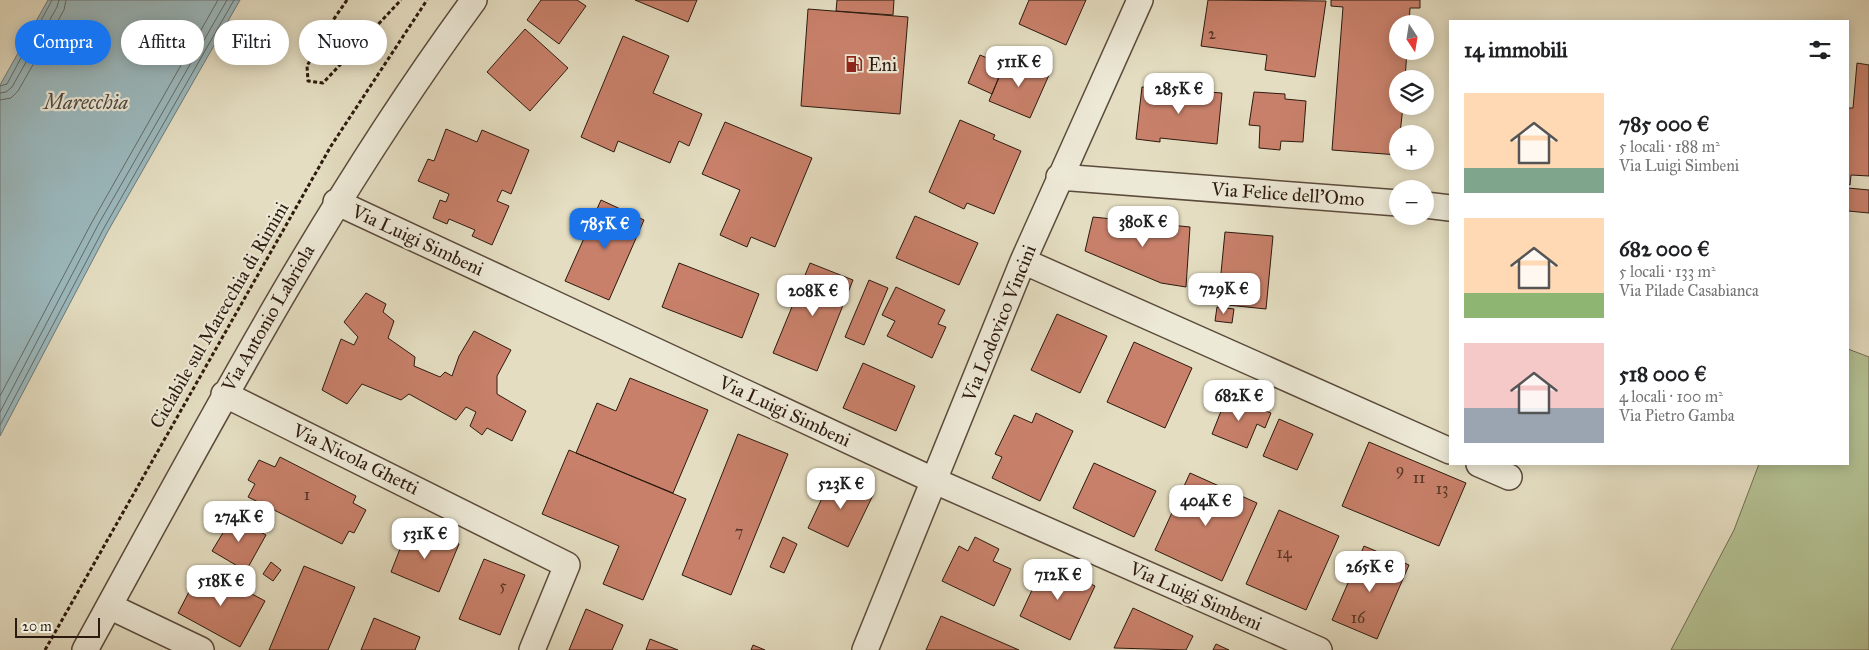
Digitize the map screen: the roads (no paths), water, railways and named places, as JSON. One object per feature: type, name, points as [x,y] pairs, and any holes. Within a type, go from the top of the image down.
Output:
[{"type":"street","name":"Via Antonio Labriola","points":[[85,650],[224,394],[336,202],[422,71],[474,0]]},
{"type":"street","name":"Via Lodovico Vincini","points":[[865,650],[1023,260],[1140,0]]},
{"type":"street","name":"Via Felice dell'Omo","points":[[1059,177],[1389,202]]},
{"type":"street","name":"Via Luigi Simbeni","points":[[336,202],[935,481],[1319,650]]},
{"type":"street","points":[[1434,206],[1449,208]]},
{"type":"street","points":[[1023,260],[1449,451]]},
{"type":"street","name":"Via Nicola Ghetti","points":[[224,394],[568,565],[532,650]]},
{"type":"street","points":[[1480,465],[1509,477]]},
{"type":"street","points":[[109,606],[202,650]]},
{"type":"water","name":"Marecchia","points":[[48,0],[240,0],[229,20],[214,20],[214,46],[204,63],[204,20],[121,20],[121,65],[203,65],[108,231],[0,436],[0,85],[15,58],[15,65],[111,65],[111,20],[37,20]]},
{"type":"place","name":"Eni","points":[[854,64]]}]
